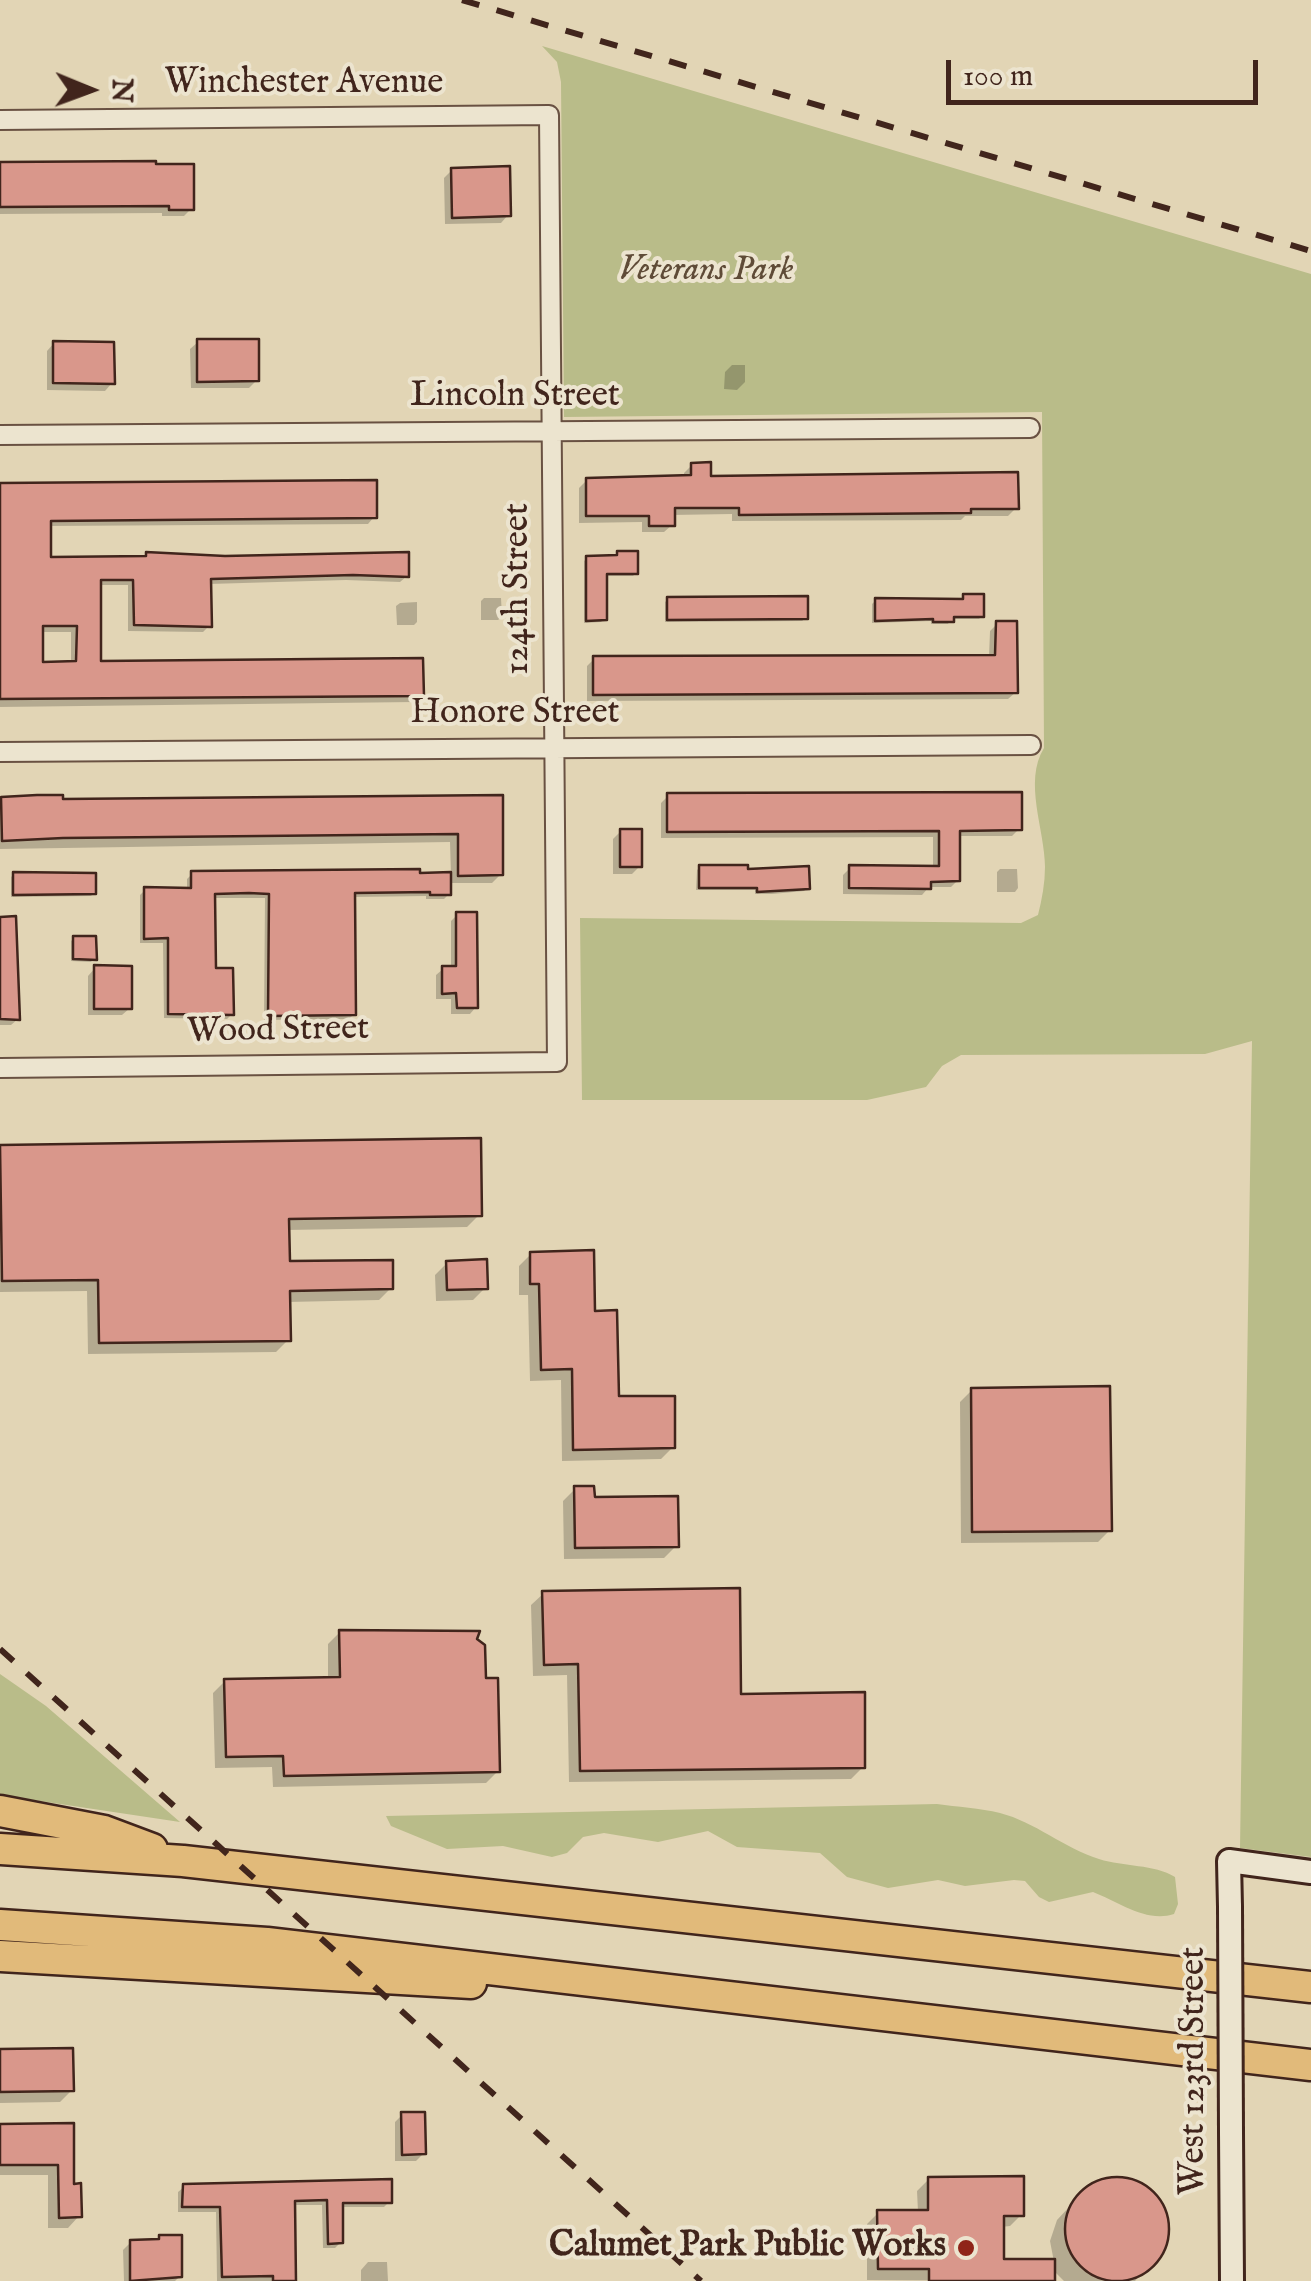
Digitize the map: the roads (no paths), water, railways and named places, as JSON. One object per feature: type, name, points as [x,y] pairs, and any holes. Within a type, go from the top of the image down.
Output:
[{"type":"highway","points":[[0,1810],[104,1831],[182,1861]]},
{"type":"highway","points":[[0,1849],[182,1861],[1311,1987]]},
{"type":"highway","points":[[0,1925],[267,1943],[1311,2064]]},
{"type":"highway","points":[[0,1956],[442,1983],[658,1986]]},
{"type":"main road","name":"West 123rd Street","points":[[1232,2281],[1228,1862],[1311,1872]]},
{"type":"street","name":"Winchester Avenue","points":[[0,120],[549,115]]},
{"type":"street","name":"124th Street","points":[[549,115],[557,1062]]},
{"type":"street","name":"Lincoln Street","points":[[0,435],[1030,428]]},
{"type":"street","name":"Honore Street","points":[[0,752],[1031,745]]},
{"type":"street","name":"Wood Street","points":[[0,1068],[557,1062]]},
{"type":"railway","points":[[462,0],[1311,251]]},
{"type":"railway","points":[[0,1649],[701,2281]]},
{"type":"place","name":"Calumet Park Public Works","points":[[966,2248]]},
{"type":"park label","name":"Veterans Park","points":[[706,272]]}]
